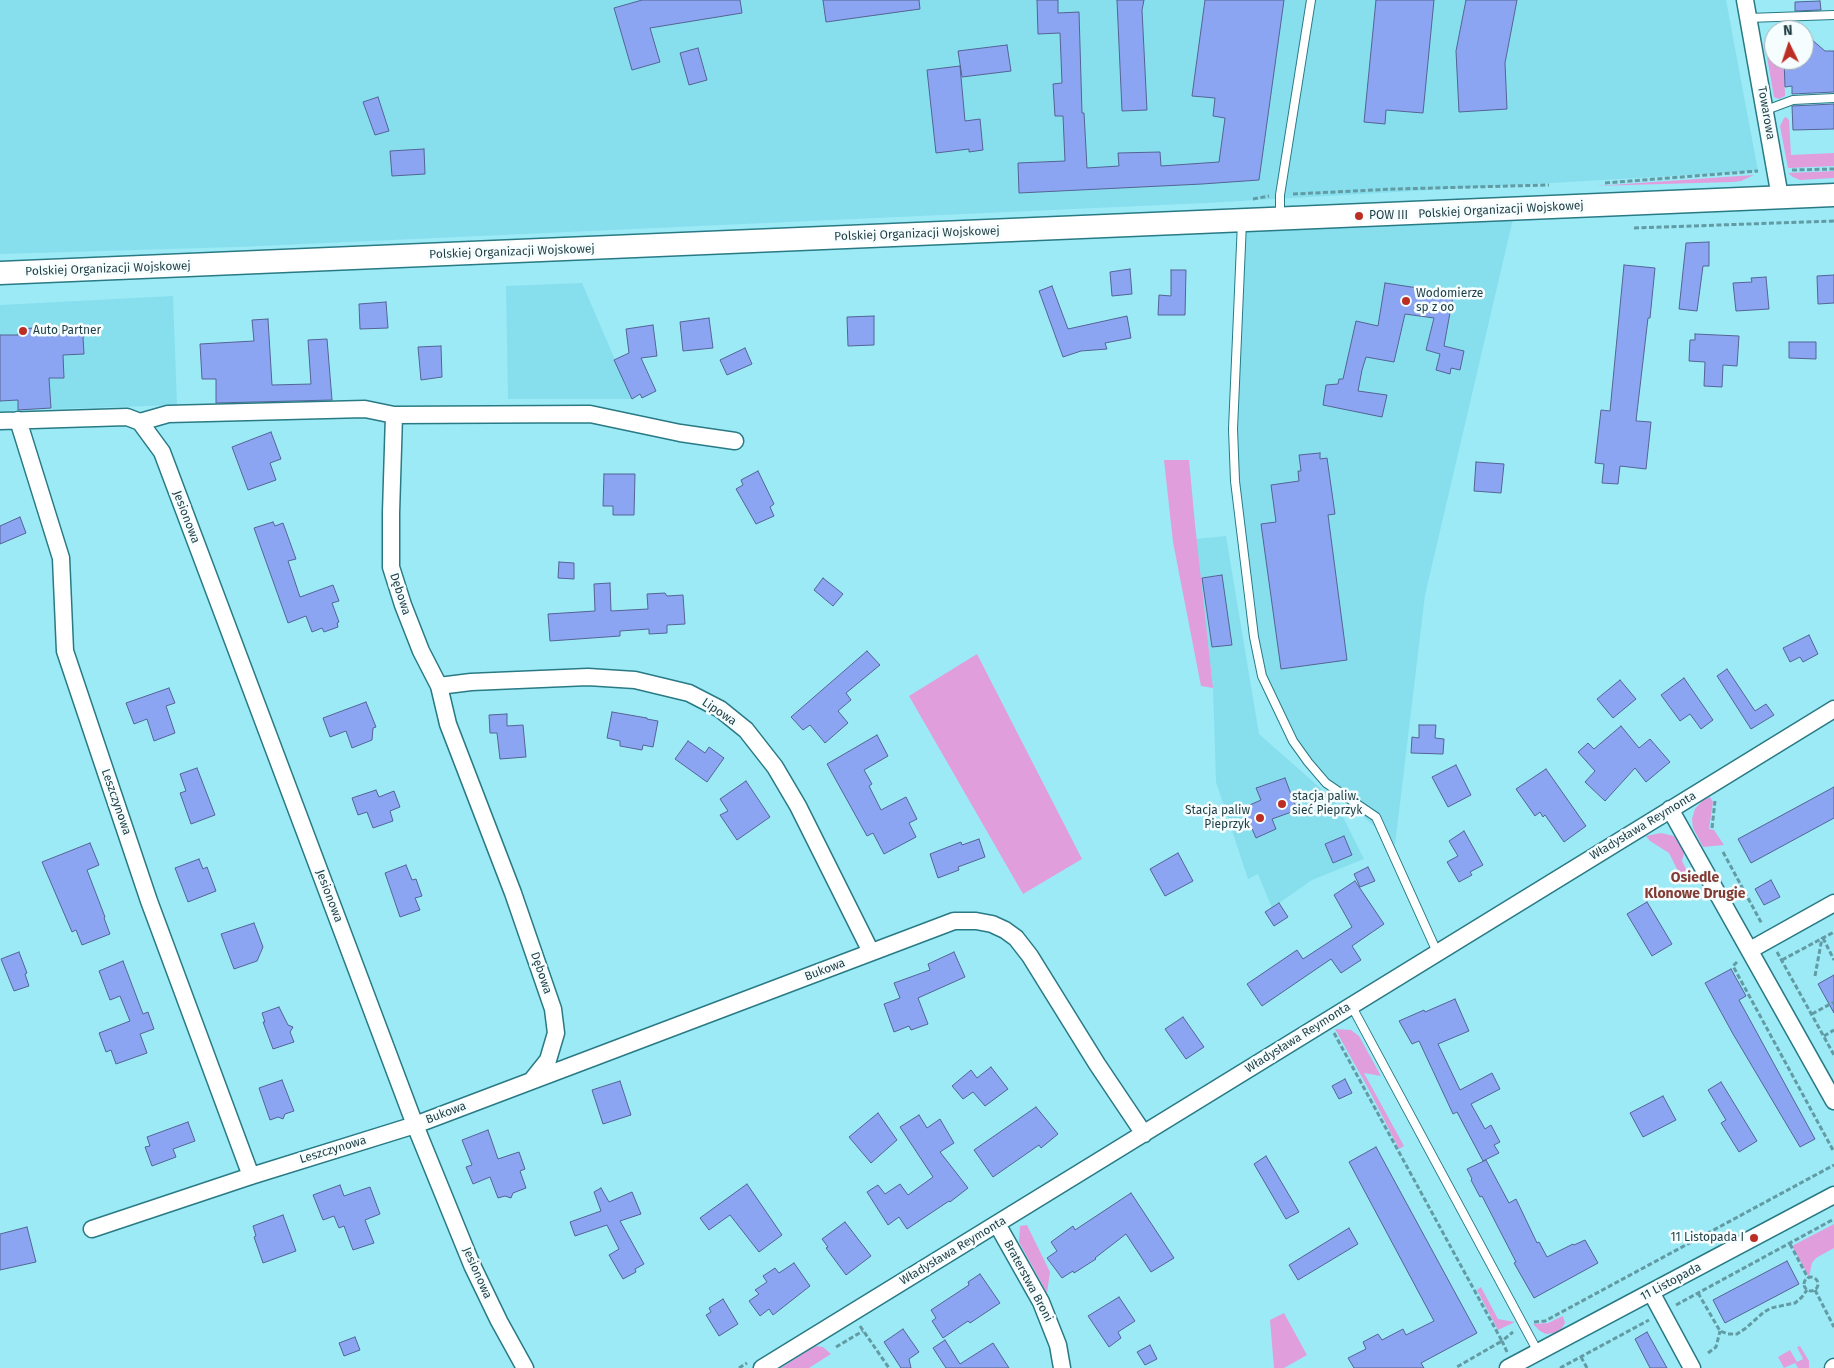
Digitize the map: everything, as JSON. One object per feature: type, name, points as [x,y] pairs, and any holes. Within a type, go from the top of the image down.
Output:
[{"type":"main road","name":"Polskiej Organizacji Wojskowej","points":[[0,274],[1834,195]]},
{"type":"street","name":"Towarowa","points":[[1745,0],[1780,197]]},
{"type":"street","points":[[0,421],[127,417],[140,422],[168,414],[365,409],[394,416],[590,414],[735,441]]},
{"type":"street","name":"Dębowa","points":[[394,416],[391,566],[403,605],[421,651],[439,686],[448,724],[513,893],[553,1009],[556,1033],[548,1060],[530,1081]]},
{"type":"street","name":"Leszczynowa","points":[[18,420],[61,558],[65,651],[149,901],[251,1176]]},
{"type":"street","name":"Jesionowa","points":[[140,422],[162,452],[415,1125],[472,1265],[499,1321],[525,1368]]},
{"type":"street","name":"Lipowa","points":[[439,686],[472,682],[588,677],[635,680],[690,693],[720,709],[746,730],[775,767],[798,806],[871,952]]},
{"type":"street","name":"Władysława Reymonta","points":[[762,1368],[1834,708]]},
{"type":"street","points":[[1670,809],[1834,1101]]},
{"type":"street","points":[[1750,950],[1834,903]]},
{"type":"street","name":"Bukowa","points":[[415,1125],[954,921],[976,921],[1005,930],[1016,938],[1030,956],[1097,1064],[1144,1134]]},
{"type":"street","name":"Leszczynowa","points":[[92,1229],[251,1176],[415,1125]]},
{"type":"street","name":"11 Listopada","points":[[1511,1366],[1834,1195]]},
{"type":"street","name":"Braterstwa Broni","points":[[997,1224],[1042,1302],[1058,1345],[1062,1368]]},
{"type":"street","points":[[1651,1292],[1692,1368]]},
{"type":"lane","points":[[1280,219],[1280,195],[1311,0]]},
{"type":"lane","points":[[1748,18],[1834,15]]},
{"type":"lane","points":[[1766,110],[1792,100],[1834,98]]},
{"type":"lane","points":[[1242,221],[1233,437],[1235,481],[1253,628],[1262,676],[1293,741],[1308,762],[1326,782],[1376,817],[1437,952]]},
{"type":"lane","points":[[1350,1005],[1538,1352]]},
{"type":"path","points":[[1602,183],[1758,171],[1834,169]]},
{"type":"path","points":[[1242,221],[1249,201],[1258,196],[1394,189],[1556,185]]},
{"type":"path","points":[[1634,228],[1834,221]]},
{"type":"path","points":[[1782,960],[1834,932]]},
{"type":"path","points":[[1822,938],[1834,960]]},
{"type":"path","points":[[1815,976],[1822,938]]},
{"type":"path","points":[[1750,950],[1733,966],[1834,1152]]},
{"type":"path","points":[[1812,1014],[1834,1002]]},
{"type":"path","points":[[1327,1020],[1502,1341],[1511,1366]]},
{"type":"path","points":[[1824,1036],[1834,1030]]},
{"type":"path","points":[[1455,1368],[1502,1341],[1523,1324],[1544,1321],[1834,1165]]},
{"type":"path","points":[[1560,1368],[1834,1219]]},
{"type":"path","points":[[1790,1244],[1808,1278],[1816,1280],[1818,1284],[1815,1290]]},
{"type":"path","points":[[1720,1332],[1736,1334],[1771,1308],[1795,1303],[1806,1290],[1804,1283],[1808,1278]]},
{"type":"path","points":[[1806,1290],[1815,1290]]},
{"type":"path","points":[[1815,1290],[1834,1327]]},
{"type":"path","points":[[1698,1293],[1720,1332],[1716,1347],[1708,1354]]},
{"type":"path","points":[[851,1313],[889,1368]]},
{"type":"path","points":[[836,1347],[863,1331]]},
{"type":"path","points":[[1581,1357],[1587,1368]]},
{"type":"shaded area","points":[[0,0],[1726,0],[1758,171],[1206,203],[238,247],[0,254]]},
{"type":"shaded area","points":[[1769,70],[1784,70],[1785,96],[1779,99],[1774,97]]},
{"type":"shaded area","points":[[1786,117],[1789,120],[1791,155],[1834,153],[1834,166],[1788,168],[1780,126]]},
{"type":"shaded area","points":[[1834,171],[1834,178],[1800,180],[1788,173]]},
{"type":"shaded area","points":[[1754,175],[1741,181],[1733,182],[1595,186]]},
{"type":"shaded area","points":[[1513,219],[1425,595],[1395,845],[1326,783],[1308,762],[1262,676],[1235,481],[1242,228]]},
{"type":"shaded area","points":[[582,283],[632,399],[508,399],[506,286]]},
{"type":"shaded area","points":[[173,296],[177,405],[0,411],[0,305]]},
{"type":"shaded area","points":[[1164,460],[1189,460],[1213,688],[1201,686],[1173,542]]},
{"type":"shaded area","points":[[1226,536],[1259,734],[1335,801],[1364,859],[1312,880],[1272,908],[1258,874],[1248,879],[1216,782],[1213,688],[1196,539]]},
{"type":"shaded area","points":[[977,654],[1082,859],[1023,894],[909,696]]},
{"type":"shaded area","points":[[1710,797],[1713,802],[1709,829],[1714,830],[1724,845],[1703,847],[1693,828],[1692,819],[1695,809],[1703,800]]},
{"type":"shaded area","points":[[1661,833],[1674,836],[1685,849],[1682,861],[1689,875],[1682,879],[1669,853],[1650,841],[1646,836]]},
{"type":"shaded area","points":[[1335,1029],[1351,1030],[1359,1036],[1381,1076],[1364,1073],[1404,1146],[1399,1149],[1368,1088]]},
{"type":"shaded area","points":[[1834,1224],[1834,1248],[1816,1258],[1812,1263],[1809,1277],[1792,1246]]},
{"type":"shaded area","points":[[1027,1225],[1050,1272],[1047,1293],[1019,1242],[1020,1226]]},
{"type":"shaded area","points":[[1481,1287],[1498,1319],[1515,1322],[1498,1330],[1477,1290]]},
{"type":"shaded area","points":[[1284,1313],[1307,1355],[1284,1368],[1274,1368],[1270,1320]]},
{"type":"shaded area","points":[[1563,1316],[1565,1323],[1560,1331],[1555,1333],[1546,1334],[1533,1324],[1548,1323]]},
{"type":"shaded area","points":[[815,1346],[823,1347],[831,1354],[809,1368],[781,1368]]},
{"type":"shaded area","points":[[1800,1346],[1809,1361],[1809,1368],[1798,1368],[1795,1363],[1784,1368],[1778,1357],[1790,1350],[1797,1362],[1803,1359],[1797,1347]]},
{"type":"building","points":[[642,0],[740,0],[742,13],[650,28],[660,62],[632,70],[614,8]]},
{"type":"building","points":[[823,0],[919,0],[920,9],[826,22]]},
{"type":"building","points":[[1037,0],[1058,0],[1058,13],[1079,12],[1082,113],[1084,113],[1087,168],[1119,166],[1118,153],[1160,152],[1161,166],[1219,162],[1225,118],[1213,116],[1215,98],[1192,96],[1205,0],[1284,0],[1259,180],[1019,193],[1018,163],[1065,161],[1063,116],[1055,116],[1053,84],[1062,83],[1060,33],[1038,34]]},
{"type":"building","points":[[1117,0],[1144,0],[1142,10],[1147,110],[1122,111]]},
{"type":"building","points":[[1376,0],[1434,0],[1423,113],[1386,110],[1385,124],[1364,122]]},
{"type":"building","points":[[1466,0],[1517,0],[1505,63],[1507,109],[1459,112],[1456,51]]},
{"type":"building","points":[[1820,1],[1821,10],[1795,11],[1795,2]]},
{"type":"building","points":[[1814,42],[1825,51],[1834,51],[1834,92],[1792,94],[1792,86],[1785,87],[1784,70],[1814,70]]},
{"type":"building","points":[[1007,45],[1011,71],[962,77],[958,51]]},
{"type":"building","points":[[698,48],[707,80],[689,85],[680,53]]},
{"type":"building","points":[[960,66],[965,121],[980,119],[983,150],[969,152],[969,149],[936,153],[927,70]]},
{"type":"building","points":[[378,97],[389,131],[375,135],[363,102]]},
{"type":"building","points":[[1834,104],[1834,129],[1793,130],[1792,106]]},
{"type":"building","points":[[424,149],[425,174],[392,176],[390,151]]},
{"type":"building","points":[[1709,242],[1709,266],[1703,266],[1697,311],[1679,309],[1686,243]]},
{"type":"building","points":[[1624,265],[1655,268],[1636,421],[1651,422],[1646,469],[1620,466],[1618,484],[1602,483],[1604,464],[1595,463],[1601,410],[1610,411]]},
{"type":"building","points":[[1130,269],[1132,294],[1112,296],[1110,272]]},
{"type":"building","points":[[1171,270],[1186,270],[1185,315],[1158,315],[1159,295],[1171,296]]},
{"type":"building","points":[[1834,275],[1834,303],[1818,304],[1817,276]]},
{"type":"building","points":[[1766,277],[1769,309],[1736,311],[1733,283],[1752,282],[1751,278]]},
{"type":"building","points":[[1385,283],[1431,290],[1431,292],[1453,296],[1444,346],[1464,351],[1460,370],[1451,368],[1450,374],[1436,370],[1440,354],[1426,350],[1434,318],[1405,314],[1394,362],[1366,357],[1362,370],[1358,391],[1387,395],[1382,417],[1323,405],[1326,385],[1338,384],[1339,379],[1343,379],[1356,321],[1378,326]]},
{"type":"building","points":[[1052,286],[1068,329],[1127,316],[1131,338],[1105,343],[1107,349],[1081,351],[1063,357],[1039,291]]},
{"type":"building","points":[[386,302],[388,328],[360,329],[359,304]]},
{"type":"building","points":[[874,316],[874,345],[848,346],[847,317]]},
{"type":"building","points":[[709,318],[713,348],[683,351],[680,322]]},
{"type":"building","points":[[268,319],[272,385],[311,384],[308,340],[327,339],[332,400],[216,403],[216,379],[202,379],[200,344],[254,341],[252,320]]},
{"type":"building","points":[[81,325],[88,334],[83,337],[84,354],[63,355],[64,378],[49,378],[51,408],[18,410],[18,400],[0,401],[0,335],[18,335],[18,329],[50,327],[55,333],[64,326]]},
{"type":"building","points":[[653,325],[657,356],[641,358],[656,391],[642,398],[640,394],[632,399],[614,360],[629,353],[626,329]]},
{"type":"building","points":[[1695,334],[1739,336],[1737,366],[1723,365],[1722,387],[1704,386],[1705,362],[1689,361],[1690,340],[1695,340]]},
{"type":"building","points":[[1789,342],[1816,342],[1816,359],[1789,358]]},
{"type":"building","points":[[441,346],[442,377],[421,380],[418,347]]},
{"type":"building","points":[[745,348],[752,364],[727,375],[720,360]]},
{"type":"building","points":[[271,432],[281,459],[270,463],[276,480],[248,490],[232,447]]},
{"type":"building","points":[[1320,453],[1320,459],[1327,458],[1335,514],[1328,515],[1347,660],[1281,669],[1261,524],[1276,522],[1271,485],[1299,481],[1298,471],[1301,471],[1299,455]]},
{"type":"building","points":[[1476,462],[1504,464],[1501,493],[1474,491]]},
{"type":"building","points":[[758,471],[774,504],[770,507],[774,516],[756,524],[736,489],[743,485],[741,480]]},
{"type":"building","points":[[604,474],[635,474],[634,515],[613,515],[613,506],[603,506]]},
{"type":"building","points":[[20,517],[26,533],[0,544],[0,526]]},
{"type":"building","points":[[273,522],[275,526],[283,523],[296,559],[288,561],[300,597],[333,585],[339,601],[332,603],[339,622],[337,623],[338,627],[324,632],[322,628],[312,632],[306,616],[288,623],[254,528]]},
{"type":"building","points":[[559,562],[574,563],[574,579],[558,578]]},
{"type":"building","points":[[1222,575],[1232,645],[1212,647],[1202,578]]},
{"type":"building","points":[[823,578],[843,594],[833,606],[814,590]]},
{"type":"building","points":[[610,583],[611,611],[648,609],[647,594],[683,595],[685,624],[667,625],[667,633],[649,634],[649,629],[620,631],[620,636],[550,641],[548,614],[595,611],[594,584]]},
{"type":"building","points":[[1809,635],[1818,654],[1803,662],[1800,657],[1790,662],[1783,648]]},
{"type":"building","points":[[867,651],[880,665],[846,693],[851,700],[838,711],[848,723],[825,743],[810,725],[803,730],[791,717]]},
{"type":"building","points":[[1727,669],[1755,711],[1766,704],[1774,715],[1751,729],[1717,676]]},
{"type":"building","points":[[1684,678],[1713,720],[1701,729],[1690,714],[1680,721],[1661,695]]},
{"type":"building","points":[[1620,680],[1636,699],[1613,718],[1597,699]]},
{"type":"building","points":[[169,688],[175,703],[166,706],[175,733],[154,741],[147,719],[134,724],[126,703]]},
{"type":"building","points":[[366,702],[376,727],[373,728],[372,740],[352,748],[346,731],[330,737],[323,718]]},
{"type":"building","points":[[612,712],[658,721],[653,747],[643,745],[642,750],[620,746],[620,741],[607,738]]},
{"type":"building","points":[[507,714],[507,726],[523,725],[526,757],[500,759],[497,733],[490,733],[489,715]]},
{"type":"building","points":[[1419,725],[1436,725],[1435,738],[1444,739],[1443,754],[1411,753],[1412,737],[1419,738]]},
{"type":"building","points":[[1621,726],[1639,748],[1650,739],[1670,762],[1646,782],[1635,768],[1605,801],[1585,782],[1595,771],[1578,752],[1588,743],[1594,749]]},
{"type":"building","points":[[877,735],[888,756],[864,770],[872,784],[869,786],[881,810],[906,797],[917,819],[909,823],[916,837],[884,854],[873,833],[867,836],[827,764]]},
{"type":"building","points":[[688,741],[705,753],[709,747],[724,758],[707,782],[675,759]]},
{"type":"building","points":[[1456,765],[1471,795],[1448,807],[1432,777]]},
{"type":"building","points":[[197,768],[215,815],[191,824],[180,793],[186,791],[180,774]]},
{"type":"building","points":[[1546,769],[1586,826],[1564,842],[1545,815],[1543,817],[1540,812],[1535,816],[1516,789]]},
{"type":"building","points":[[1285,778],[1297,810],[1272,819],[1276,829],[1256,838],[1243,808],[1261,800],[1256,788]]},
{"type":"building","points":[[746,781],[770,817],[737,840],[720,815],[728,811],[720,799]]},
{"type":"building","points":[[1834,787],[1834,818],[1751,863],[1738,839]]},
{"type":"building","points":[[376,790],[379,797],[394,791],[400,807],[390,811],[393,821],[373,828],[367,812],[358,815],[352,798]]},
{"type":"building","points":[[1464,831],[1483,865],[1470,872],[1472,875],[1459,882],[1447,862],[1458,856],[1449,841]]},
{"type":"building","points":[[1344,836],[1352,855],[1333,863],[1325,844]]},
{"type":"building","points":[[979,839],[985,857],[958,867],[959,870],[938,878],[930,854],[961,842],[962,845]]},
{"type":"building","points":[[90,843],[99,865],[87,870],[110,934],[82,945],[76,930],[72,932],[42,862]]},
{"type":"building","points":[[1178,853],[1193,881],[1165,896],[1150,869]]},
{"type":"building","points":[[199,859],[203,869],[207,867],[216,891],[188,902],[175,868]]},
{"type":"building","points":[[406,865],[412,880],[416,879],[422,896],[415,898],[420,910],[400,917],[385,873]]},
{"type":"building","points":[[1368,867],[1375,881],[1360,887],[1354,874]]},
{"type":"building","points":[[1771,880],[1780,897],[1764,905],[1755,889]]},
{"type":"building","points":[[1355,881],[1384,924],[1352,946],[1361,960],[1341,973],[1331,959],[1262,1006],[1247,984],[1297,950],[1303,959],[1352,927],[1334,895]]},
{"type":"building","points":[[1647,902],[1672,944],[1652,956],[1627,914]]},
{"type":"building","points":[[1279,903],[1288,917],[1274,926],[1265,912]]},
{"type":"building","points":[[254,923],[263,947],[257,961],[234,969],[221,934]]},
{"type":"building","points":[[19,952],[27,973],[25,974],[29,986],[14,991],[1,959]]},
{"type":"building","points":[[954,952],[965,977],[918,998],[928,1024],[911,1030],[909,1026],[894,1032],[884,1004],[900,998],[894,983],[930,970],[928,964]]},
{"type":"building","points":[[123,961],[143,1014],[148,1012],[154,1029],[140,1034],[147,1053],[116,1064],[111,1050],[106,1052],[99,1033],[130,1021],[120,996],[110,1000],[99,971]]},
{"type":"building","points":[[1731,969],[1746,996],[1739,1000],[1815,1139],[1800,1147],[1705,983]]},
{"type":"building","points":[[1834,975],[1834,1013],[1818,984]]},
{"type":"building","points":[[1455,999],[1469,1031],[1438,1044],[1460,1090],[1492,1073],[1500,1089],[1471,1104],[1485,1129],[1491,1125],[1500,1142],[1494,1145],[1499,1153],[1483,1161],[1457,1112],[1453,1114],[1419,1041],[1412,1044],[1399,1021]]},
{"type":"building","points":[[279,1007],[288,1025],[293,1027],[290,1032],[294,1042],[273,1049],[263,1022],[265,1022],[262,1013]]},
{"type":"building","points":[[1183,1017],[1204,1047],[1186,1059],[1165,1029]]},
{"type":"building","points":[[991,1067],[1008,1089],[985,1106],[973,1092],[963,1099],[952,1086],[971,1070],[977,1078]]},
{"type":"building","points":[[1345,1079],[1352,1093],[1339,1099],[1332,1086]]},
{"type":"building","points":[[282,1080],[294,1111],[285,1114],[283,1119],[278,1117],[270,1120],[259,1088]]},
{"type":"building","points":[[620,1081],[631,1115],[603,1124],[592,1090]]},
{"type":"building","points":[[1721,1082],[1757,1141],[1739,1152],[1721,1123],[1726,1120],[1708,1090]]},
{"type":"building","points":[[1663,1096],[1676,1120],[1643,1137],[1630,1113]]},
{"type":"building","points":[[1036,1107],[1058,1134],[1041,1148],[1039,1145],[993,1177],[974,1150]]},
{"type":"building","points":[[878,1113],[897,1140],[871,1163],[849,1137]]},
{"type":"building","points":[[919,1115],[927,1128],[940,1119],[954,1143],[940,1152],[968,1188],[950,1202],[907,1229],[899,1217],[888,1225],[867,1192],[878,1185],[885,1194],[900,1184],[908,1195],[933,1177],[900,1127]]},
{"type":"building","points":[[188,1122],[195,1141],[173,1149],[176,1157],[152,1166],[145,1147],[150,1146],[147,1137]]},
{"type":"building","points":[[488,1130],[498,1159],[519,1152],[525,1169],[520,1171],[526,1188],[513,1193],[511,1198],[505,1196],[498,1198],[490,1177],[473,1184],[466,1167],[472,1165],[462,1140]]},
{"type":"building","points":[[1376,1147],[1477,1333],[1421,1363],[1424,1368],[1354,1368],[1348,1358],[1366,1349],[1363,1342],[1378,1334],[1382,1340],[1403,1329],[1406,1335],[1434,1321],[1349,1162]]},
{"type":"building","points":[[1266,1156],[1299,1212],[1286,1219],[1254,1164]]},
{"type":"building","points":[[1486,1160],[1509,1203],[1516,1199],[1537,1243],[1539,1242],[1547,1257],[1585,1240],[1598,1263],[1534,1298],[1514,1263],[1516,1262],[1482,1196],[1480,1197],[1471,1180],[1467,1169]]},
{"type":"building","points":[[747,1184],[782,1235],[759,1252],[730,1215],[709,1230],[700,1218]]},
{"type":"building","points":[[340,1185],[344,1196],[370,1187],[380,1214],[365,1220],[374,1243],[353,1250],[344,1226],[339,1228],[334,1216],[323,1220],[313,1195]]},
{"type":"building","points":[[601,1188],[609,1202],[632,1192],[641,1214],[620,1221],[644,1264],[635,1269],[636,1272],[623,1279],[609,1255],[619,1249],[607,1225],[575,1236],[570,1222],[601,1211],[594,1192]]},
{"type":"building","points":[[1131,1193],[1174,1258],[1151,1272],[1126,1234],[1096,1259],[1062,1278],[1047,1258],[1057,1251],[1051,1242],[1073,1226],[1075,1230]]},
{"type":"building","points":[[283,1215],[296,1251],[263,1263],[254,1237],[256,1236],[253,1226]]},
{"type":"building","points":[[845,1222],[871,1256],[846,1275],[826,1248],[828,1247],[822,1239]]},
{"type":"building","points":[[27,1227],[36,1262],[0,1270],[0,1234]]},
{"type":"building","points":[[1349,1228],[1358,1244],[1298,1280],[1289,1265]]},
{"type":"building","points":[[1787,1261],[1799,1284],[1725,1323],[1713,1300]]},
{"type":"building","points":[[794,1263],[810,1286],[773,1315],[769,1309],[760,1316],[749,1301],[759,1294],[755,1290],[767,1282],[763,1276],[775,1268],[779,1273]]},
{"type":"building","points":[[980,1274],[1000,1303],[943,1338],[932,1321],[936,1318],[931,1310],[969,1285],[968,1282]]},
{"type":"building","points":[[1119,1297],[1135,1321],[1118,1332],[1121,1338],[1109,1347],[1088,1316]]},
{"type":"building","points":[[723,1299],[738,1324],[719,1336],[706,1315],[711,1312],[709,1308]]},
{"type":"building","points":[[903,1329],[919,1352],[909,1359],[911,1368],[901,1368],[884,1342]]},
{"type":"building","points":[[1647,1332],[1667,1368],[1650,1368],[1635,1339]]},
{"type":"building","points":[[355,1337],[360,1350],[344,1356],[339,1343]]},
{"type":"building","points":[[945,1340],[960,1364],[993,1343],[1009,1368],[946,1368],[933,1348]]},
{"type":"building","points":[[1150,1345],[1157,1359],[1145,1365],[1137,1352]]},
{"type":"place","name":"POW III","points":[[1359,216]]},
{"type":"place","name":"Wodomierze sp z oo","points":[[1406,301]]},
{"type":"place","name":"Auto Partner","points":[[23,331]]},
{"type":"place","name":"stacja paliw. sieć Pieprzyk","points":[[1282,804]]},
{"type":"place","name":"Stacja paliw Pieprzyk","points":[[1260,818]]},
{"type":"place","name":"11 Listopada I","points":[[1754,1238]]},
{"type":"district","name":"Osiedle Klonowe Drugie","points":[[1695,886]]}]
